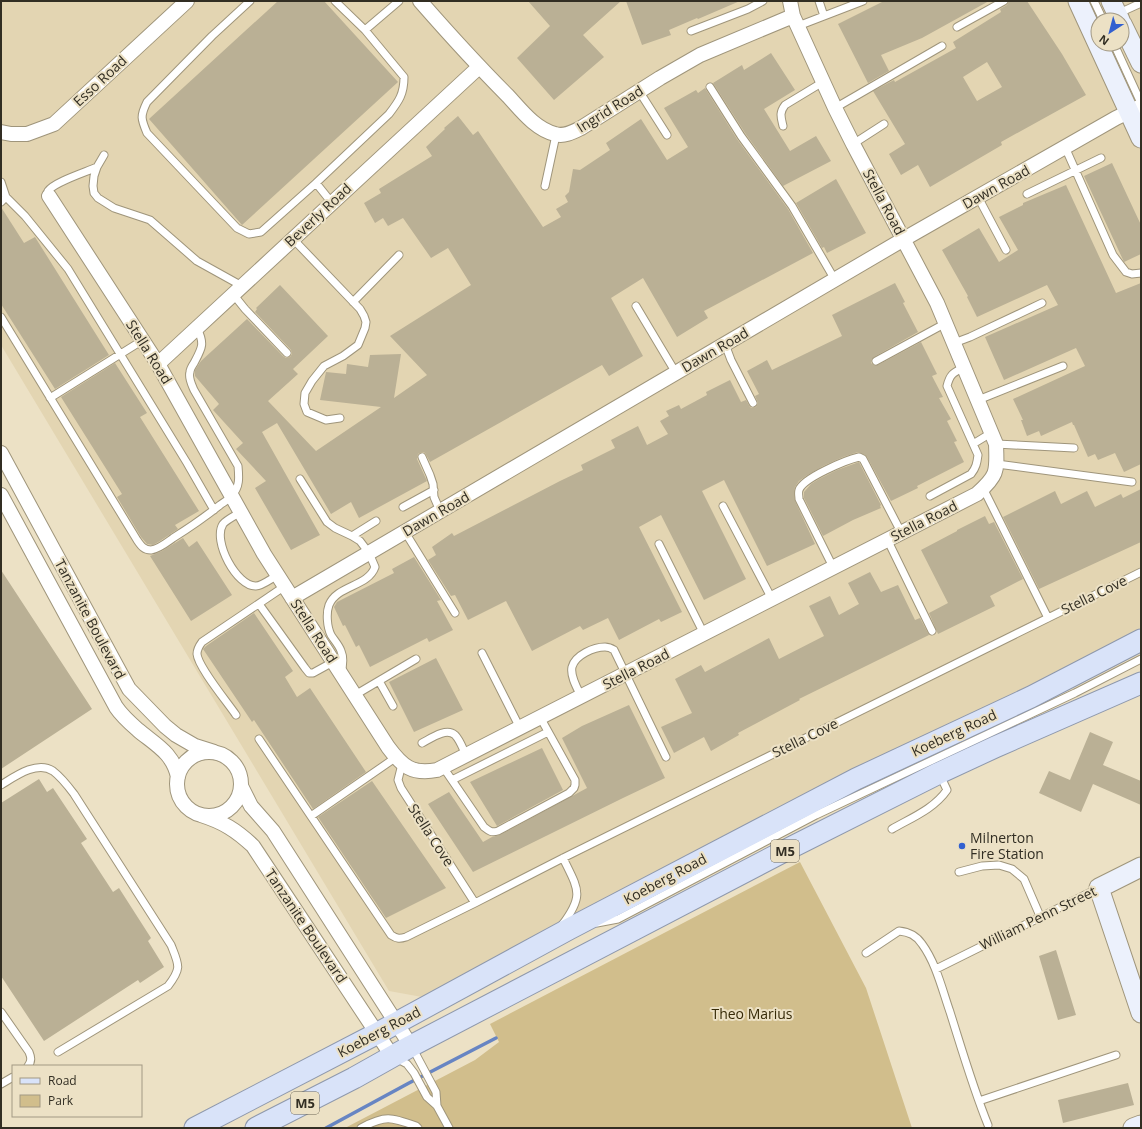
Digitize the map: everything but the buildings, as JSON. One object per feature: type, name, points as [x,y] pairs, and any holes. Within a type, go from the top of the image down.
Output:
[{"type":"main road","points":[[1078,1],[1137,107],[1141,138]]},
{"type":"main road","points":[[1130,43],[1141,63]]},
{"type":"main road","name":"Koeberg Road","points":[[195,1128],[397,1023],[550,939],[856,779],[1031,697],[1141,640]]},
{"type":"main road","name":"Koeberg Road","points":[[256,1128],[354,1078],[410,1046],[794,846],[939,773],[1096,702],[1137,680]]},
{"type":"main road","name":"William Penn Street","points":[[1099,888],[1141,867]]},
{"type":"main road","points":[[1099,888],[1141,1013]]},
{"type":"main road","points":[[1133,1128],[1141,1125]]},
{"type":"street","name":"Esso Road","points":[[1,132],[11,134],[27,134],[54,124],[187,1]]},
{"type":"street","points":[[420,1],[479,67],[531,120],[543,130],[556,135]]},
{"type":"street","name":"Stella Road","points":[[49,196],[158,364],[264,554],[355,695],[399,761],[409,769],[428,772],[443,767],[540,718],[977,494],[988,484],[995,474],[997,464],[994,439],[946,323],[904,239],[835,108],[796,21],[790,1]]},
{"type":"street","name":"Ingrid Road","points":[[556,135],[568,134],[581,128],[639,91],[700,55],[796,21]]},
{"type":"street","name":"Beverly Road","points":[[158,364],[479,67]]},
{"type":"street","name":"Dawn Road","points":[[285,586],[368,553],[904,239],[1137,107]]},
{"type":"street","name":"Tanzanite Boulevard","points":[[1,453],[129,689],[165,726],[176,735],[195,746],[214,752]]},
{"type":"street","name":"Tanzanite Boulevard","points":[[1,495],[116,707],[130,723],[166,753],[174,763],[178,778]]},
{"type":"street","points":[[214,752],[227,757],[236,765],[240,773],[242,788],[233,806],[223,813],[212,816],[201,815],[186,807],[180,798],[177,788],[178,778],[182,767],[191,757],[201,753],[214,752]]},
{"type":"street","name":"Tanzanite Boulevard","points":[[242,788],[251,806],[273,831],[397,1023],[410,1046]]},
{"type":"street","name":"Tanzanite Boulevard","points":[[201,815],[233,829],[252,846],[392,1056]]},
{"type":"lane","points":[[250,1],[212,36],[147,102],[142,113],[142,123],[146,133],[237,228],[249,234],[261,232],[316,184],[389,114],[398,102],[404,88],[404,77],[365,30],[335,1]]},
{"type":"lane","points":[[365,30],[399,1]]},
{"type":"lane","points":[[690,31],[748,9],[763,1]]},
{"type":"lane","points":[[819,1],[824,16]]},
{"type":"lane","points":[[796,21],[824,16],[863,1]]},
{"type":"lane","points":[[957,27],[1004,1]]},
{"type":"lane","points":[[1094,1],[1109,12]]},
{"type":"lane","points":[[1123,12],[1141,3]]},
{"type":"lane","points":[[835,108],[942,46]]},
{"type":"lane","points":[[1117,52],[1137,107]]},
{"type":"lane","points":[[783,126],[781,110],[785,105],[823,82]]},
{"type":"lane","points":[[710,87],[741,136],[792,206],[835,280]]},
{"type":"lane","points":[[639,91],[667,135]]},
{"type":"lane","points":[[853,144],[884,124]]},
{"type":"lane","points":[[545,186],[556,135]]},
{"type":"lane","points":[[1065,147],[1113,255],[1126,272],[1132,274],[1141,272]]},
{"type":"lane","points":[[104,155],[94,176],[94,193],[98,198],[114,208],[150,220],[197,261],[237,290],[245,309],[288,353]]},
{"type":"lane","points":[[1027,194],[1101,158]]},
{"type":"lane","points":[[49,196],[48,191],[52,186],[97,167]]},
{"type":"lane","points":[[1,182],[4,199],[24,216],[68,269],[121,354],[214,510]]},
{"type":"lane","points":[[316,184],[332,203]]},
{"type":"lane","points":[[978,197],[1006,250]]},
{"type":"lane","points":[[292,239],[360,309],[366,322],[358,345],[343,356],[324,366],[305,393],[304,404],[307,412],[326,420],[340,418]]},
{"type":"lane","points":[[353,302],[399,255]]},
{"type":"lane","points":[[954,343],[1042,303]]},
{"type":"lane","points":[[636,306],[676,373]]},
{"type":"lane","points":[[1,317],[142,548],[147,550],[153,550],[161,546],[214,510],[232,496],[238,485],[238,466],[194,390],[190,379],[190,369],[201,352],[202,338],[197,328]]},
{"type":"lane","points":[[876,361],[946,323]]},
{"type":"lane","points":[[50,398],[143,340]]},
{"type":"lane","points":[[725,344],[731,360],[753,403]]},
{"type":"lane","points":[[978,400],[1063,366]]},
{"type":"lane","points":[[930,496],[971,474],[977,463],[978,455],[948,386],[949,379],[952,374],[964,367]]},
{"type":"lane","points":[[973,444],[994,439],[1074,448]]},
{"type":"lane","points":[[422,457],[430,475],[434,490],[434,497],[440,511]]},
{"type":"lane","points":[[834,567],[808,518],[798,495],[798,490],[802,484],[828,468],[852,458],[859,457],[863,459],[901,532]]},
{"type":"lane","points":[[997,464],[1132,482]]},
{"type":"lane","points":[[259,604],[310,673],[337,667],[343,664],[341,650],[331,635],[328,626],[328,607],[336,595],[370,576],[375,567],[360,541],[335,528],[328,522],[300,479]]},
{"type":"lane","name":"Stella Cove","points":[[983,488],[1048,618]]},
{"type":"lane","points":[[403,507],[434,490]]},
{"type":"lane","points":[[723,506],[772,599]]},
{"type":"lane","points":[[241,512],[223,524],[220,533],[220,542],[229,565],[245,582],[251,585],[285,586]]},
{"type":"lane","points":[[352,536],[376,521]]},
{"type":"lane","points":[[405,532],[455,613]]},
{"type":"lane","points":[[887,539],[932,631]]},
{"type":"lane","points":[[660,544],[704,634]]},
{"type":"lane","name":"Stella Cove","points":[[311,816],[391,935],[396,939],[406,937],[1141,572]]},
{"type":"lane","points":[[236,715],[204,670],[197,654],[198,647],[202,642],[285,586]]},
{"type":"lane","points":[[581,696],[572,673],[572,667],[575,660],[588,652],[604,647],[609,647],[614,650],[635,690],[666,757]]},
{"type":"lane","points":[[482,652],[520,728]]},
{"type":"lane","points":[[355,695],[416,659]]},
{"type":"lane","points":[[569,929],[618,919],[816,815],[1075,693],[1141,659]]},
{"type":"lane","points":[[379,681],[393,706]]},
{"type":"lane","points":[[443,767],[484,827],[489,832],[498,831],[563,797],[576,785],[575,780],[540,718]]},
{"type":"lane","points":[[452,780],[548,732]]},
{"type":"lane","points":[[422,743],[443,733],[451,733],[455,735],[466,755]]},
{"type":"lane","points":[[259,739],[311,816],[399,761]]},
{"type":"lane","name":"Stella Cove","points":[[399,761],[398,780],[401,788],[475,904]]},
{"type":"lane","points":[[1,785],[25,771],[45,767],[52,770],[59,777],[74,794],[171,944],[178,962],[178,972],[168,986],[58,1052]]},
{"type":"lane","points":[[892,829],[924,811],[942,798],[947,790],[939,773]]},
{"type":"lane","points":[[550,939],[574,907],[577,894],[575,883],[563,858]]},
{"type":"lane","points":[[959,872],[982,866],[999,865],[1012,869],[1024,879],[1040,916]]},
{"type":"lane","name":"William Penn Street","points":[[936,969],[1099,888]]},
{"type":"lane","points":[[866,952],[899,931],[908,932],[915,936],[922,944],[936,969],[978,1101],[988,1125]]},
{"type":"lane","points":[[1,1012],[29,1052],[31,1061],[29,1065]]},
{"type":"lane","points":[[410,1046],[424,1068],[436,1092],[437,1106]]},
{"type":"lane","points":[[392,1056],[407,1064],[414,1073],[427,1097],[437,1106],[449,1128]]},
{"type":"lane","points":[[978,1101],[1116,1056]]},
{"type":"lane","points":[[1,1084],[12,1078]]},
{"type":"lane","points":[[361,1128],[378,1119],[398,1119],[418,1128]]},
{"type":"shaded area","points":[[1,1],[1141,1],[1141,631],[422,997],[389,991],[1,345],[1,197],[4,194],[1,189]]},
{"type":"green space","name":"Theo Marius","points":[[800,862],[866,988],[912,1128],[345,1128],[475,1060],[499,1042],[490,1024]]},
{"type":"waterway","points":[[326,1128],[496,1038]]},
{"type":"place","name":"Milnerton Fire Station","points":[[962,846]]}]
